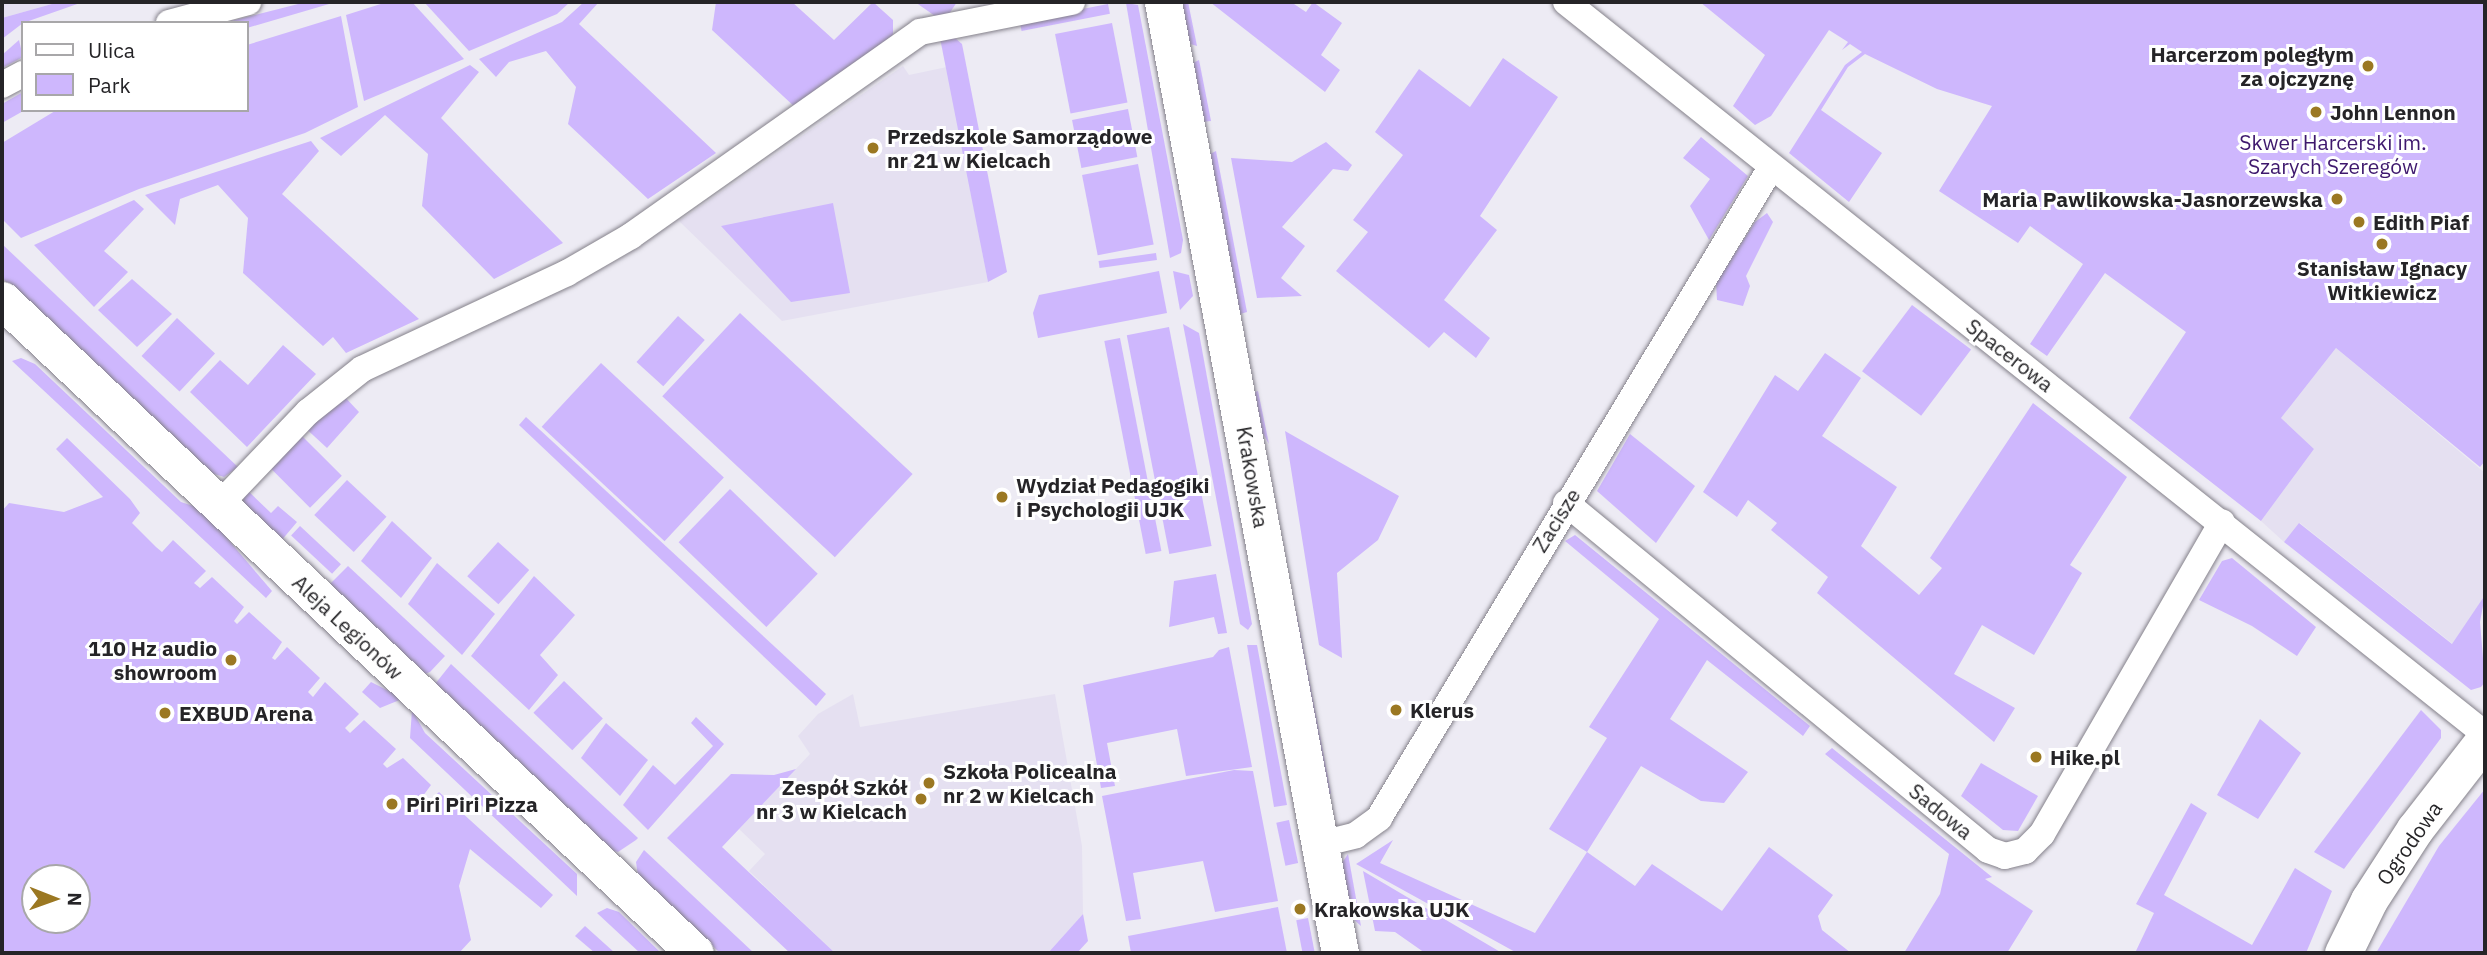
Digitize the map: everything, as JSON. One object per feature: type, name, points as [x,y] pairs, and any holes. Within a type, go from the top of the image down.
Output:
[{"type":"street","points":[[177,21],[248,2]]},
{"type":"street","points":[[219,505],[307,412],[362,369],[568,273],[631,236],[920,32],[1072,2]]},
{"type":"street","name":"Krakowska","points":[[1163,2],[1340,953]]},
{"type":"street","name":"Spacerowa","points":[[1566,2],[1770,169],[2222,522],[2485,734]]},
{"type":"street","points":[[2,85],[21,76]]},
{"type":"street","name":"Zacisze","points":[[1321,844],[1356,835],[1379,818],[1566,503],[1770,169]]},
{"type":"street","name":"Aleja Legionów","points":[[2,300],[695,953]]},
{"type":"street","name":"Sadowa","points":[[1566,503],[1988,850],[2005,856],[2025,851],[2042,834],[2222,522]]},
{"type":"street","name":"Ogrodowa","points":[[2343,953],[2369,900],[2415,829],[2485,739]]},
{"type":"shaded area","points":[[2,2],[59,2],[2,18]]},
{"type":"shaded area","name":"Przedszkole Samorządowe nr 21 w Kielcach","points":[[903,66],[909,75],[947,67],[988,282],[782,321],[679,221]]},
{"type":"shaded area","points":[[2336,348],[2485,473],[2485,595],[2453,644],[2300,523],[2284,542],[2261,521],[2314,449],[2281,418]]},
{"type":"shaded area","name":"Zespół Szkół nr 3 w Kielcach","points":[[853,694],[860,727],[1055,694],[1082,846],[1083,914],[1048,953],[835,953],[749,871],[765,854],[739,829],[810,754],[798,736],[818,714]]},
{"type":"green space","points":[[59,2],[83,2],[29,21],[21,21],[21,25],[2,39],[2,18]]},
{"type":"green space","points":[[306,2],[336,2],[248,28],[248,21],[231,21]]},
{"type":"green space","points":[[387,2],[412,2],[464,59],[364,101],[346,15]]},
{"type":"green space","points":[[424,2],[570,2],[557,14],[469,51]]},
{"type":"green space","points":[[584,2],[599,2],[579,24],[716,153],[648,199],[568,124],[576,87],[546,51],[509,62],[496,77],[479,59],[562,22]]},
{"type":"green space","points":[[716,2],[792,2],[834,40],[873,2],[893,20],[893,35],[797,109],[712,30]]},
{"type":"green space","points":[[915,2],[957,2],[949,14],[935,16]]},
{"type":"green space","points":[[1179,2],[1188,2],[1197,46],[1187,43]]},
{"type":"green space","points":[[1210,2],[1291,2],[1306,12],[1313,2],[1342,23],[1321,55],[1340,70],[1325,92]]},
{"type":"green space","name":"Skwer Harcerski im. Szarych Szeregów","points":[[1700,2],[2485,2],[2485,461],[2480,467],[2336,348],[2281,418],[2314,449],[2261,521],[2129,418],[2186,332],[2105,273],[2047,356],[2030,344],[2083,264],[2030,226],[2018,243],[1939,191],[1992,106],[1937,89],[1865,54],[1848,67],[1821,110],[1882,153],[1849,202],[1789,153],[1845,65],[1862,52],[1850,44],[1842,50],[1848,42],[1829,30],[1771,116],[1755,125],[1733,106],[1765,55]]},
{"type":"green space","points":[[1126,3],[1138,5],[1183,240],[1181,253],[1170,258]]},
{"type":"green space","points":[[1108,4],[1110,14],[1022,31],[1020,21]]},
{"type":"green space","points":[[341,16],[358,107],[305,133],[139,189],[21,238],[2,219],[2,143],[53,112],[248,112],[248,45]]},
{"type":"green space","points":[[1112,23],[1127,103],[1071,114],[1055,34]]},
{"type":"green space","points":[[940,38],[955,38],[962,44],[1007,272],[988,282]]},
{"type":"green space","points":[[19,40],[21,58],[2,68],[2,55]]},
{"type":"green space","points":[[1503,58],[1558,97],[1480,216],[1497,230],[1444,300],[1490,338],[1476,358],[1444,332],[1429,348],[1336,271],[1368,232],[1353,220],[1403,155],[1375,132],[1419,69],[1470,107]]},
{"type":"green space","points":[[1199,60],[1211,121],[1201,122],[1191,64]]},
{"type":"green space","points":[[470,65],[479,72],[441,118],[563,243],[494,279],[422,206],[428,154],[385,115],[341,156],[320,138]]},
{"type":"green space","points":[[21,93],[21,112],[2,123],[2,104]]},
{"type":"green space","points":[[1128,109],[1137,157],[1081,168],[1072,120]]},
{"type":"green space","points":[[1701,137],[1748,176],[1709,240],[1690,206],[1710,179],[1683,158]]},
{"type":"green space","points":[[311,141],[319,151],[282,194],[419,319],[346,353],[333,337],[323,346],[243,273],[248,218],[218,185],[180,199],[175,225],[145,195]]},
{"type":"green space","points":[[1326,142],[1352,165],[1348,171],[1333,169],[1282,227],[1305,246],[1281,278],[1302,296],[1257,298],[1231,158],[1292,162]]},
{"type":"green space","points":[[1216,151],[1247,312],[1240,314],[1236,312],[1208,155]]},
{"type":"green space","points":[[1138,164],[1154,244],[1098,255],[1082,175]]},
{"type":"green space","points":[[134,200],[144,209],[104,251],[128,272],[94,307],[34,245]]},
{"type":"green space","points":[[833,203],[850,293],[791,302],[721,226]]},
{"type":"green space","points":[[1767,213],[1773,222],[1746,276],[1750,286],[1743,306],[1717,300],[1716,283],[1755,222]]},
{"type":"green space","points":[[2,244],[238,467],[224,477],[208,472],[2,278]]},
{"type":"green space","points":[[1156,253],[1157,260],[1100,268],[1099,261]]},
{"type":"green space","points":[[1159,271],[1167,313],[1038,338],[1033,313],[1039,295]]},
{"type":"green space","points":[[1173,271],[1189,275],[1193,296],[1180,310]]},
{"type":"green space","points":[[132,279],[172,314],[137,347],[98,310]]},
{"type":"green space","points":[[1912,305],[1971,350],[1921,416],[1862,371]]},
{"type":"green space","points":[[740,313],[913,474],[835,557],[662,396]]},
{"type":"green space","points":[[678,316],[705,340],[663,386],[637,362]]},
{"type":"green space","points":[[177,318],[215,353],[180,391],[142,356]]},
{"type":"green space","points":[[1183,324],[1199,333],[1252,624],[1248,630],[1240,624]]},
{"type":"green space","points":[[1169,327],[1212,546],[1169,554],[1127,335]]},
{"type":"green space","points":[[1120,338],[1161,551],[1146,554],[1104,341]]},
{"type":"green space","points":[[283,345],[316,374],[247,447],[190,392],[220,360],[248,385]]},
{"type":"green space","points":[[1825,353],[1861,378],[1822,436],[1897,487],[1861,546],[1919,595],[1942,568],[1930,558],[2033,403],[2127,477],[2070,565],[2082,573],[2034,655],[1982,625],[1954,674],[2015,708],[1994,742],[1817,593],[1828,577],[1771,530],[1777,523],[1748,500],[1737,517],[1703,492],[1775,375],[1798,391]]},
{"type":"green space","points":[[21,358],[35,364],[181,502],[202,509],[272,591],[266,598],[12,361]]},
{"type":"green space","points":[[601,363],[724,478],[665,541],[542,427]]},
{"type":"green space","points":[[1258,391],[1269,444],[1259,427],[1252,393]]},
{"type":"green space","points":[[341,393],[359,412],[327,448],[301,424]]},
{"type":"green space","points":[[526,417],[826,694],[816,706],[519,425]]},
{"type":"green space","points":[[1285,431],[1399,496],[1378,540],[1337,573],[1342,658],[1319,645]]},
{"type":"green space","points":[[298,432],[342,476],[310,508],[266,464]]},
{"type":"green space","points":[[1630,434],[1695,486],[1656,543],[1597,491]]},
{"type":"green space","name":"EXBUD Arena","points":[[67,438],[130,499],[140,513],[132,523],[156,547],[162,552],[173,540],[206,571],[194,583],[200,588],[212,577],[244,607],[234,621],[237,624],[249,612],[282,642],[272,658],[275,660],[287,647],[320,678],[308,692],[313,697],[325,682],[359,714],[345,728],[350,733],[364,720],[396,749],[383,764],[387,768],[403,758],[431,785],[420,800],[425,805],[439,792],[553,895],[541,908],[470,849],[459,886],[471,940],[459,953],[2,953],[2,511],[9,503],[64,512],[103,497],[56,449]]},
{"type":"green space","points":[[347,480],[386,517],[354,552],[314,515]]},
{"type":"green space","points":[[246,489],[271,513],[278,506],[297,522],[281,541],[249,511],[243,502]]},
{"type":"green space","points":[[730,489],[818,574],[766,627],[679,542]]},
{"type":"green space","points":[[392,521],[432,558],[401,598],[361,561]]},
{"type":"green space","points":[[2299,523],[2452,644],[2485,595],[2480,622],[2485,682],[2481,687],[2471,690],[2284,542]]},
{"type":"green space","points":[[300,526],[341,564],[332,574],[291,536]]},
{"type":"green space","points":[[1575,535],[1810,726],[1803,736],[1707,660],[1670,719],[1748,772],[1724,803],[1701,801],[1641,766],[1587,852],[1549,829],[1607,738],[1589,727],[1659,619],[1565,541]]},
{"type":"green space","points":[[498,542],[529,570],[498,604],[467,576]]},
{"type":"green space","points":[[2232,558],[2316,627],[2297,656],[2252,626],[2199,600],[2222,561]]},
{"type":"green space","points":[[437,563],[495,614],[462,655],[408,604]]},
{"type":"green space","points":[[348,566],[445,656],[430,672],[425,674],[329,585]]},
{"type":"green space","points":[[1216,574],[1227,633],[1218,634],[1214,617],[1169,627],[1174,581]]},
{"type":"green space","points":[[534,576],[575,615],[540,655],[558,675],[529,710],[471,656]]},
{"type":"green space","points":[[1296,610],[1331,793],[1328,797],[1297,629]]},
{"type":"green space","points":[[1247,645],[1257,645],[1287,805],[1274,807]]},
{"type":"green space","points":[[1229,647],[1252,767],[1186,776],[1177,729],[1107,743],[1115,786],[1101,788],[1083,685],[1213,657],[1219,650]]},
{"type":"green space","points":[[451,664],[638,838],[618,852],[611,850],[435,684]]},
{"type":"green space","points":[[564,681],[603,719],[572,750],[533,713]]},
{"type":"green space","points":[[371,682],[402,699],[380,708],[362,692]]},
{"type":"green space","points":[[412,710],[425,733],[577,874],[577,896],[410,738]]},
{"type":"green space","points":[[2421,710],[2441,730],[2441,738],[2344,869],[2314,852]]},
{"type":"green space","points":[[696,717],[724,744],[648,830],[623,805],[653,765],[675,785],[713,746],[691,723]]},
{"type":"green space","points":[[2260,719],[2301,753],[2258,819],[2217,795]]},
{"type":"green space","points":[[606,723],[648,760],[620,796],[581,758]]},
{"type":"green space","points":[[1832,748],[1992,877],[1985,879],[2033,911],[2007,953],[1904,953],[1940,894],[1949,854],[1825,754]]},
{"type":"green space","points":[[1981,763],[2038,796],[2018,831],[2003,830],[1961,796]]},
{"type":"green space","points":[[796,769],[722,847],[835,953],[790,953],[667,838],[731,774],[774,775]]},
{"type":"green space","points":[[1234,770],[1253,771],[1278,901],[1215,912],[1203,861],[1133,873],[1141,919],[1126,921],[1102,796]]},
{"type":"green space","points":[[2485,789],[2485,953],[2376,953],[2439,846]]},
{"type":"green space","points":[[2191,803],[2207,813],[2164,895],[2252,945],[2295,868],[2332,891],[2306,953],[2135,953],[2154,913],[2136,904]]},
{"type":"green space","points":[[1289,820],[1298,863],[1285,866],[1276,823]]},
{"type":"green space","points":[[1393,840],[1380,863],[1535,933],[1587,852],[1635,886],[1652,864],[1722,911],[1769,847],[1833,895],[1818,916],[1822,930],[1851,953],[1517,953],[1356,864]]},
{"type":"green space","points":[[644,850],[754,953],[720,953],[638,876],[636,862]]},
{"type":"green space","points":[[1348,854],[1361,926],[1351,917],[1342,863]]},
{"type":"green space","points":[[1363,871],[1502,953],[1425,953],[1395,932],[1375,931]]},
{"type":"green space","points":[[1278,907],[1287,953],[1131,953],[1128,936]]},
{"type":"green space","points":[[607,908],[619,912],[661,953],[640,953],[597,913]]},
{"type":"green space","points":[[1083,914],[1088,941],[1077,953],[1048,953]]},
{"type":"green space","points":[[1308,918],[1315,953],[1303,953],[1296,920]]},
{"type":"green space","points":[[585,926],[615,953],[595,953],[575,936]]},
{"type":"place","name":"Harcerzom poległym za ojczyznę","points":[[2368,66]]},
{"type":"place","name":"John Lennon","points":[[2316,112]]},
{"type":"place","name":"Przedszkole Samorządowe nr 21 w Kielcach","points":[[873,148]]},
{"type":"place","name":"Maria Pawlikowska-Jasnorzewska","points":[[2337,199]]},
{"type":"place","name":"Edith Piaf","points":[[2359,222]]},
{"type":"place","name":"Stanisław Ignacy Witkiewicz","points":[[2382,244]]},
{"type":"place","name":"Wydział Pedagogiki i Psychologii UJK","points":[[1002,497]]},
{"type":"place","name":"110 Hz audio showroom","points":[[231,660]]},
{"type":"place","name":"Klerus","points":[[1396,710]]},
{"type":"place","name":"EXBUD Arena","points":[[165,713]]},
{"type":"place","name":"Hike.pl","points":[[2036,757]]},
{"type":"place","name":"Szkoła Policealna nr 2 w Kielcach","points":[[929,783]]},
{"type":"place","name":"Zespół Szkół nr 3 w Kielcach","points":[[921,799]]},
{"type":"place","name":"Piri Piri Pizza","points":[[392,804]]},
{"type":"place","name":"Krakowska UJK","points":[[1300,909]]}]
